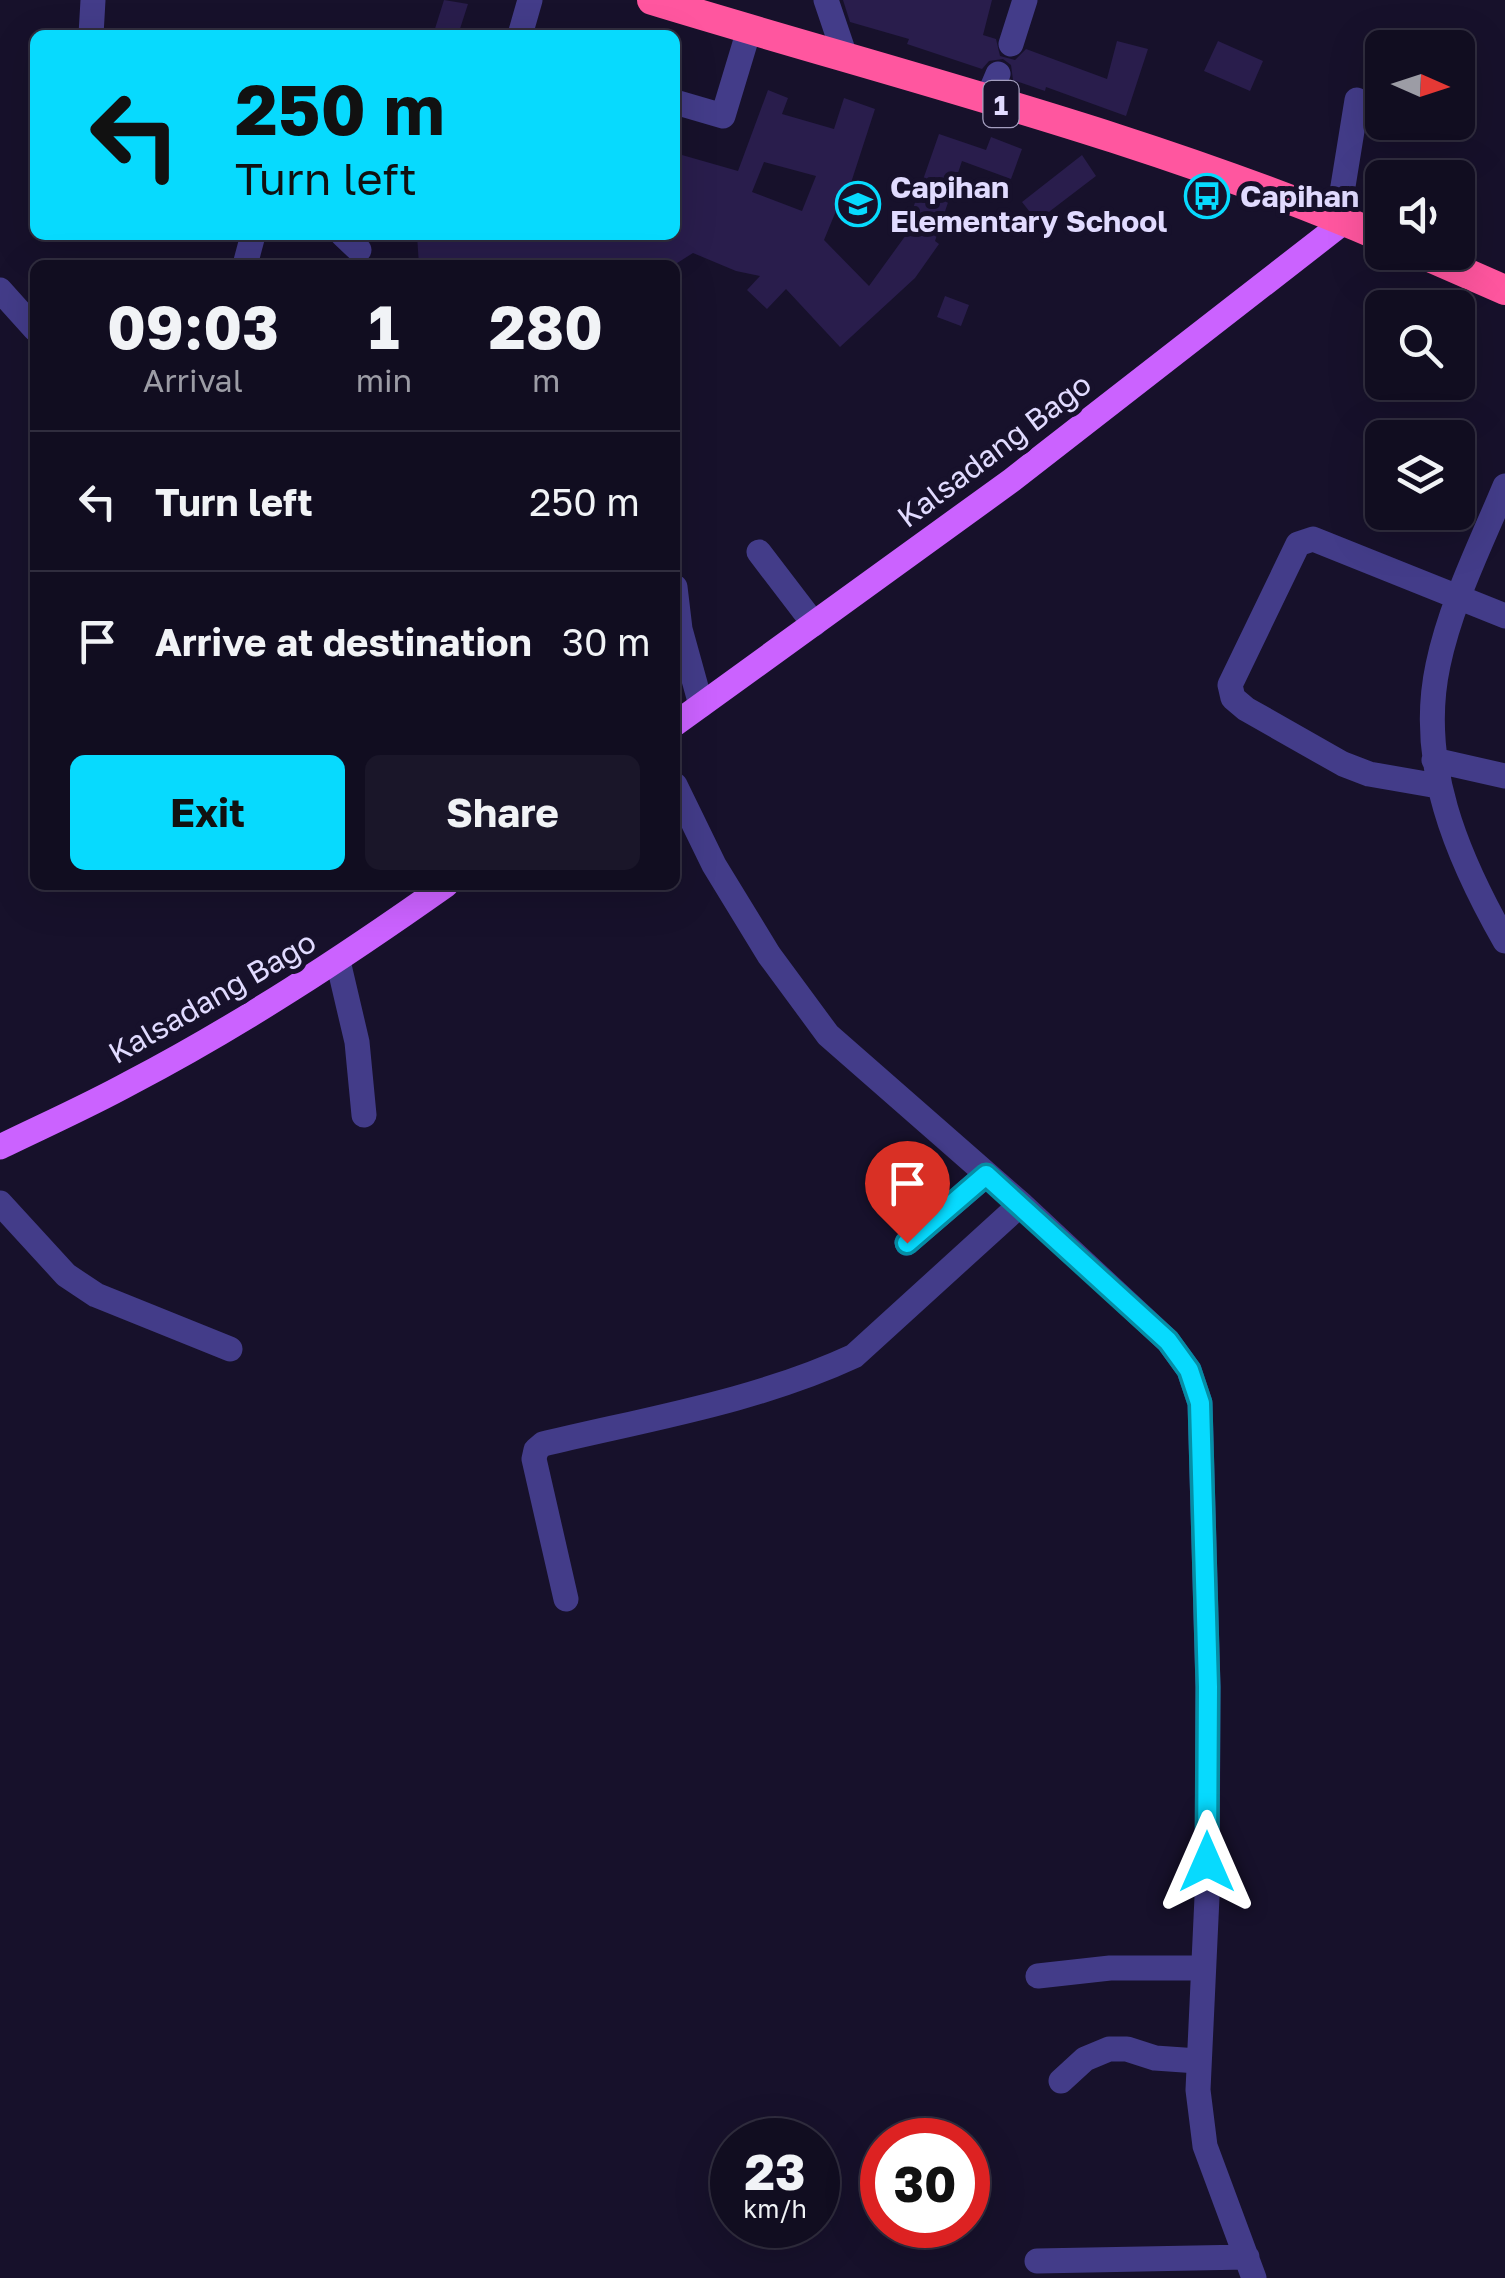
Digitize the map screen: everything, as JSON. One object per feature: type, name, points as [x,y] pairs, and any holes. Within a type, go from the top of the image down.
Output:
[{"type":"highway","name":"1","points":[[652,0],[691,6],[749,30],[846,59],[992,87],[1365,229]]},
{"type":"highway","points":[[1459,270],[1505,290]]},
{"type":"main road","name":"Kalsadang Bago","points":[[680,720],[1012,480],[1342,219]]},
{"type":"main road","name":"Kalsadang Bago","points":[[0,1146],[128,1085],[222,1032],[338,961],[439,890]]},
{"type":"street","points":[[92,30],[93,0]]},
{"type":"street","points":[[521,30],[530,0]]},
{"type":"street","points":[[826,0],[846,59]]},
{"type":"street","points":[[1011,44],[1025,0]]},
{"type":"street","points":[[680,103],[723,116],[749,30]]},
{"type":"street","points":[[1342,219],[1357,100]]},
{"type":"street","points":[[0,290],[30,323]]},
{"type":"street","points":[[1502,930],[1454,837],[1436,773],[1438,666],[1460,597],[1505,486]]},
{"type":"street","points":[[1505,616],[1312,539],[1298,544],[1230,685],[1233,698],[1246,709],[1343,764],[1369,774],[1505,776]]},
{"type":"street","points":[[758,552],[814,624]]},
{"type":"street","points":[[680,630],[700,706]]},
{"type":"street","points":[[680,794],[714,864],[769,956],[828,1034],[1021,1204],[1168,1341],[1189,1370],[1200,1403],[1208,1687],[1206,1897],[1198,2090],[1205,2146],[1250,2267],[1037,2262]]},
{"type":"street","points":[[338,961],[357,1042],[364,1114]]},
{"type":"street","points":[[907,1243],[986,1175]]},
{"type":"street","points":[[0,1203],[66,1275],[96,1295],[230,1349]]},
{"type":"street","points":[[566,1599],[534,1459],[536,1450],[543,1444],[735,1398],[854,1356],[1021,1204]]},
{"type":"street","points":[[1038,1976],[1110,1968],[1202,1968]]},
{"type":"street","points":[[1061,2082],[1084,2059],[1109,2049],[1127,2049],[1155,2058],[1198,2060]]},
{"type":"building","points":[[444,0],[468,4],[460,30],[435,30]]},
{"type":"building","points":[[843,0],[992,0],[983,35],[996,39],[1000,56],[1015,60],[1026,49],[1107,79],[1117,41],[1148,49],[1126,116],[1046,87],[1045,91],[1013,80],[1011,65],[1003,59],[989,61],[982,69],[907,44],[909,39],[850,22]]},
{"type":"building","points":[[1218,41],[1263,61],[1250,91],[1204,71]]},
{"type":"building","points":[[768,90],[788,98],[782,114],[834,129],[844,98],[875,109],[847,195],[843,194],[824,240],[869,286],[919,217],[911,214],[939,134],[986,150],[991,137],[1022,149],[1011,179],[962,161],[935,241],[939,244],[915,278],[840,347],[786,289],[767,309],[747,290],[760,276],[736,271],[693,253],[680,261],[419,260],[417,240],[680,240],[680,154],[738,171]],"holes":[[[764,162],[816,176],[802,211],[752,192]]]},
{"type":"building","points":[[1082,155],[1096,176],[1037,221],[1022,202]]},
{"type":"building","points":[[945,296],[969,305],[961,326],[937,317]]},
{"type":"place","name":"Capihan","points":[[1207,196]]},
{"type":"place","name":"Capihan Elementary School","points":[[858,204]]},
{"type":"route","points":[[907,1243],[986,1175],[1168,1341],[1189,1370],[1200,1403],[1208,1687],[1207,1862]]}]
